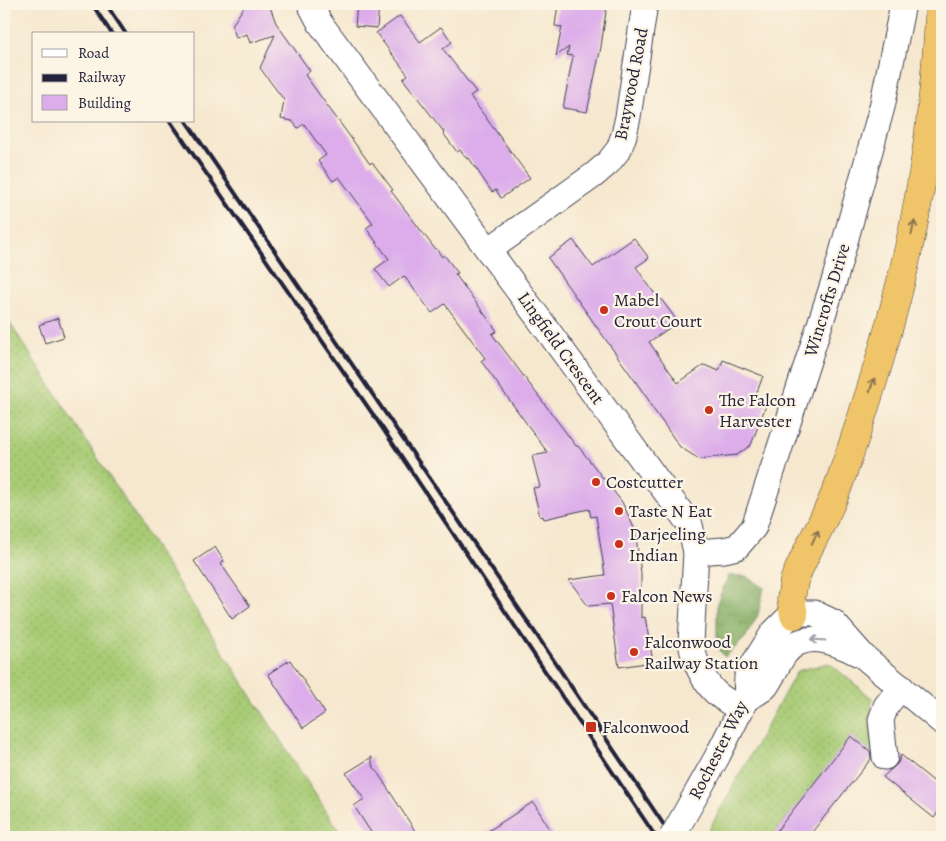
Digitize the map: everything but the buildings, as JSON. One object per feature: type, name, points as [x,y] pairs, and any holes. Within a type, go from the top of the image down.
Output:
[{"type":"highway","points":[[794,615],[791,599],[794,581],[839,483],[880,362],[907,256],[926,154],[934,95],[940,4]]},
{"type":"street","name":"Lingfield Crescent","points":[[310,4],[320,23],[690,525],[696,552],[691,643],[694,657],[698,668],[715,692],[744,704]]},
{"type":"street","name":"Braywood Road","points":[[489,250],[594,175],[608,163],[619,149],[628,117],[645,4]]},
{"type":"street","name":"Wincrofts Drive","points":[[696,552],[737,547],[754,527],[835,278],[882,107],[903,4]]},
{"type":"street","points":[[794,615],[808,612],[814,613],[833,622],[863,656],[942,722]]},
{"type":"street","name":"Rochester Way","points":[[672,837],[717,758],[744,704],[747,676],[772,633],[794,615]]},
{"type":"street","points":[[744,704],[765,688],[787,651],[803,641],[813,639],[828,641],[844,646],[863,656]]},
{"type":"street","points":[[885,757],[881,720],[886,706],[901,687]]},
{"type":"green space","points":[[4,314],[343,837],[4,837]]},
{"type":"green space","points":[[728,576],[746,576],[764,588],[758,615],[745,638],[725,657],[717,647],[717,603]]},
{"type":"green space","points":[[829,663],[872,698],[870,723],[874,755],[851,737],[772,837],[705,837],[797,671]]},
{"type":"railway","points":[[92,4],[111,32]]},
{"type":"railway","points":[[106,4],[125,32]]},
{"type":"railway","points":[[171,122],[381,426],[656,837]]},
{"type":"railway","points":[[187,122],[534,631],[672,837]]},
{"type":"place","name":"Mabel Crout Court","points":[[604,310]]},
{"type":"place","name":"The Falcon Harvester","points":[[709,410]]},
{"type":"place","name":"Costcutter","points":[[596,482]]},
{"type":"place","name":"Taste N Eat","points":[[619,511]]},
{"type":"place","name":"Darjeeling Indian","points":[[619,544]]},
{"type":"place","name":"Falcon News","points":[[611,596]]},
{"type":"place","name":"Falconwood Railway Station","points":[[634,652]]},
{"type":"place","name":"Falconwood","points":[[591,727]]}]
